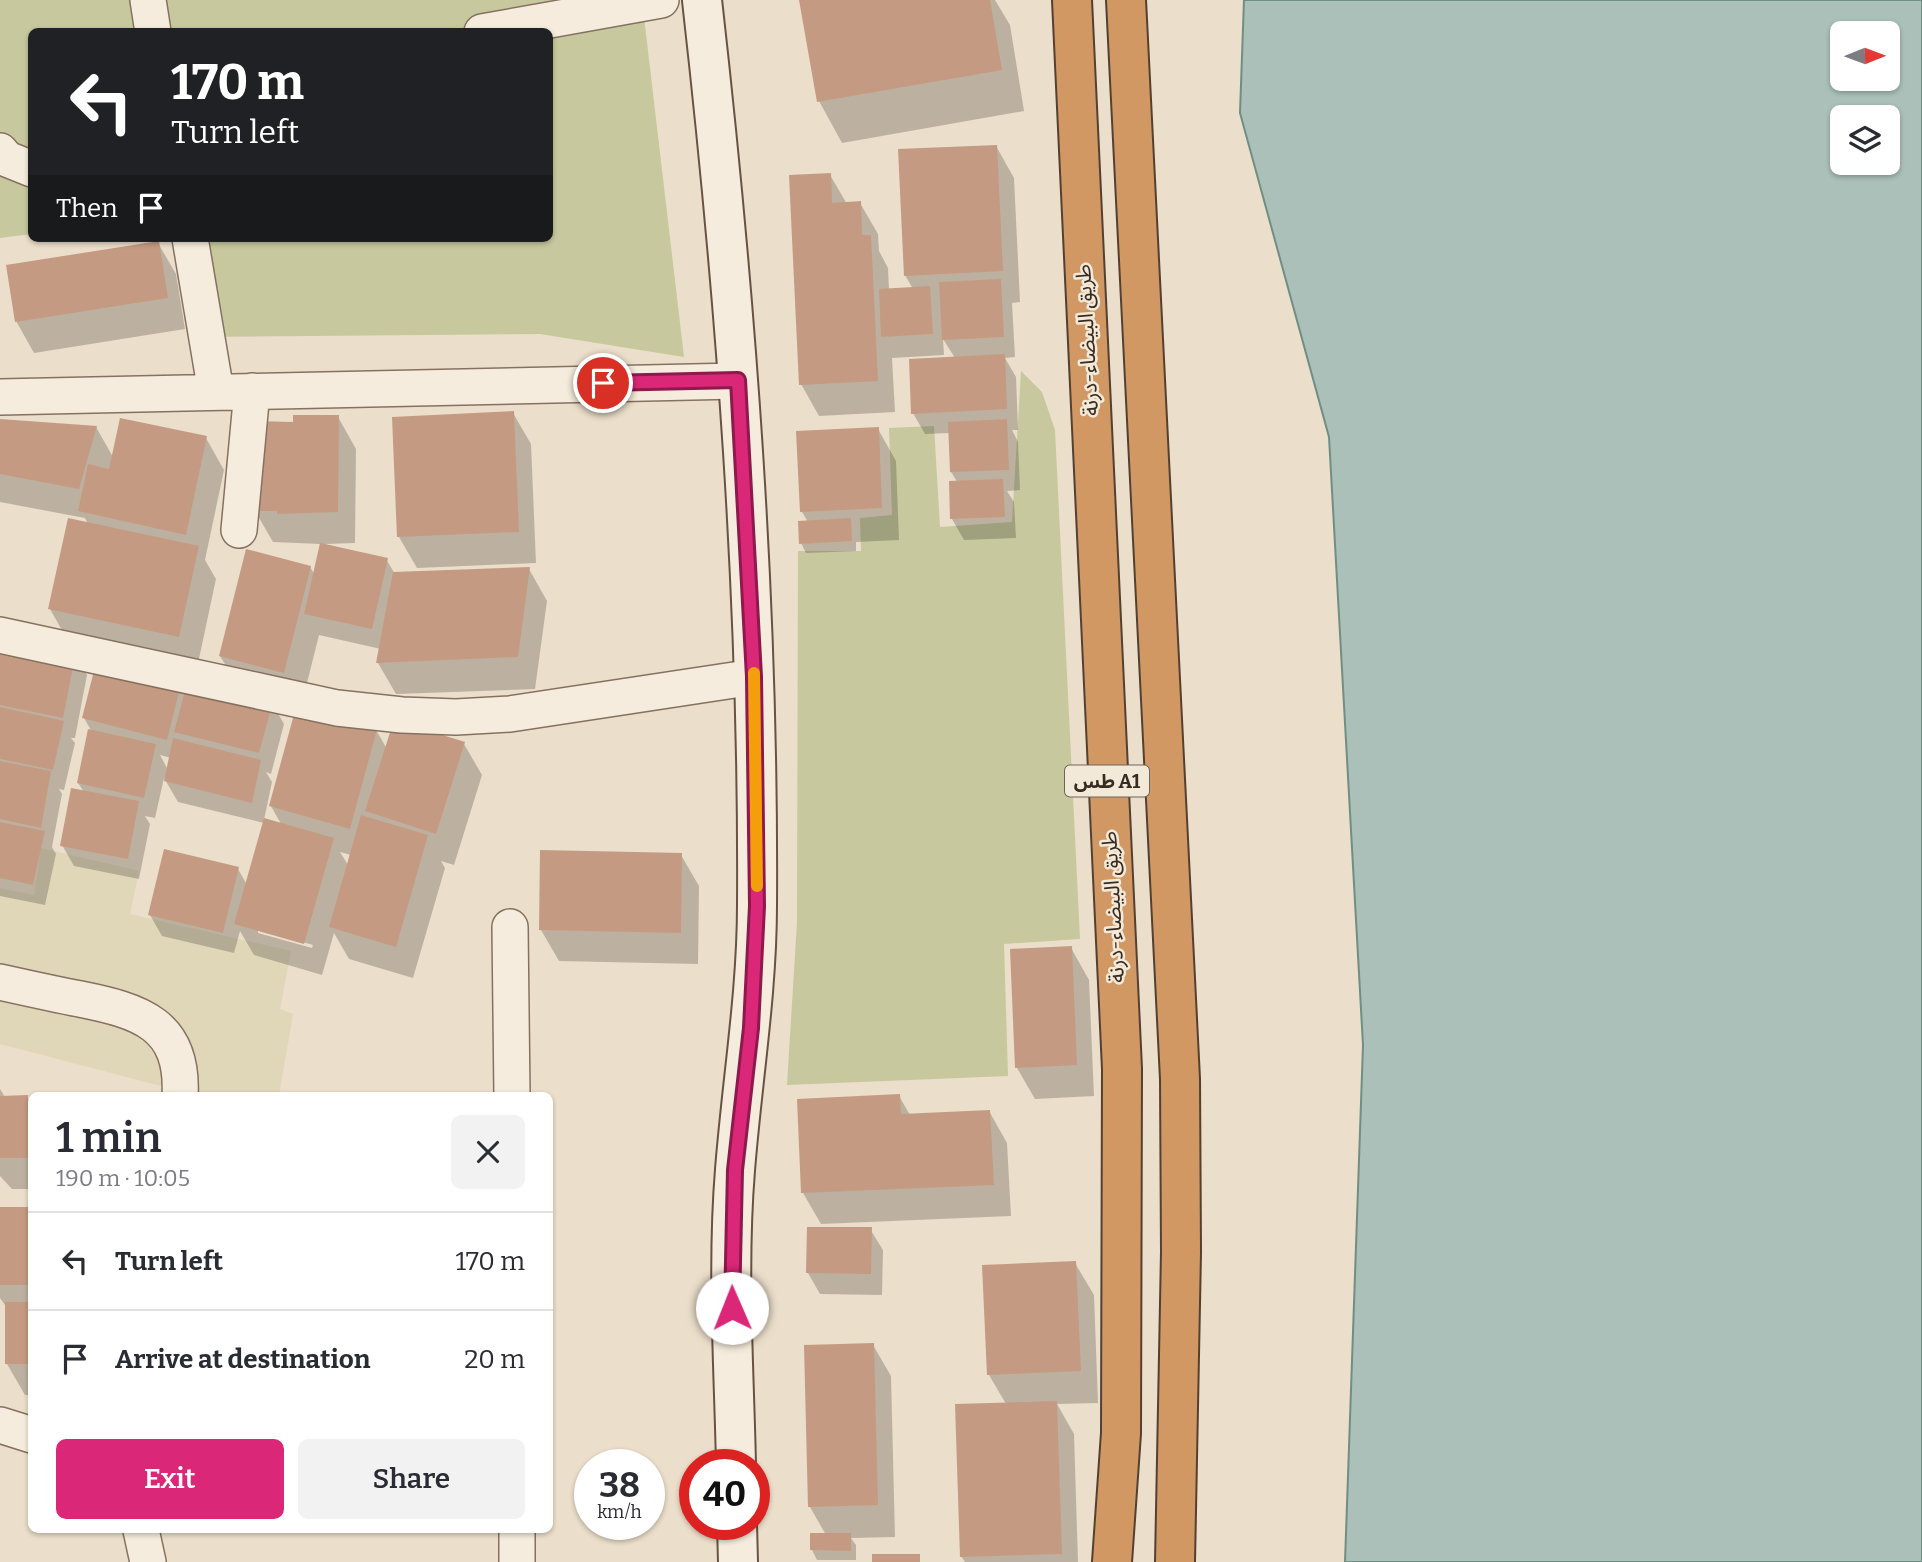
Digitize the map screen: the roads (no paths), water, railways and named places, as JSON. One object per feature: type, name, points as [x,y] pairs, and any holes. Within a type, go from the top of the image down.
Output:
[{"type":"highway","name":"طريق البيضاء-درنة","points":[[1072,0],[1122,1069],[1121,1433],[1112,1562]]},
{"type":"highway","name":"طس A1","points":[[1126,0],[1180,1079],[1181,1252],[1175,1562]]},
{"type":"street","points":[[148,0],[152,28]]},
{"type":"street","points":[[504,28],[661,0]]},
{"type":"street","points":[[702,0],[722,178],[738,380],[754,677],[755,968],[735,1170],[731,1244],[736,1449]]},
{"type":"street","points":[[0,151],[8,159],[28,167]]},
{"type":"street","points":[[191,242],[216,392]]},
{"type":"street","points":[[0,397],[738,380]]},
{"type":"street","points":[[239,530],[252,391]]},
{"type":"street","points":[[0,635],[337,708],[402,715],[456,717],[510,714],[754,677]]},
{"type":"street","points":[[510,927],[512,1092]]},
{"type":"street","points":[[0,982],[126,1009],[146,1018],[163,1033],[176,1053],[181,1075],[180,1092]]},
{"type":"street","points":[[0,1424],[28,1434]]},
{"type":"street","points":[[142,1533],[148,1562]]},
{"type":"street","points":[[517,1533],[517,1562]]},
{"type":"street","points":[[737,1540],[738,1562]]},
{"type":"water","points":[[1244,0],[1922,0],[1922,1562],[1345,1562],[1363,1045],[1329,437],[1240,113]]}]
